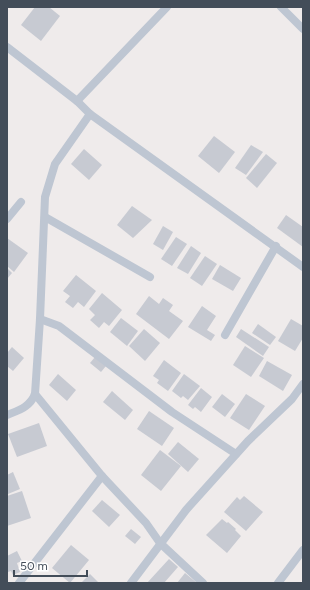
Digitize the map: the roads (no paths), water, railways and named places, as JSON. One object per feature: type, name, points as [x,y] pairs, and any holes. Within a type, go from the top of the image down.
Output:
[{"type":"street","points":[[77,101],[167,7]]},
{"type":"street","points":[[281,7],[301,24]]},
{"type":"street","points":[[7,47],[77,101],[90,114],[276,246],[303,267]]},
{"type":"street","points":[[7,415],[25,407],[32,400],[35,394],[45,197],[55,164],[90,114]]},
{"type":"street","points":[[7,220],[21,202]]},
{"type":"street","points":[[45,217],[150,277]]},
{"type":"street","points":[[225,335],[276,246]]},
{"type":"street","points":[[40,319],[59,326],[172,412],[236,454]]},
{"type":"street","points":[[131,583],[186,510],[236,454],[292,399],[303,384]]},
{"type":"street","points":[[35,394],[102,476],[146,523],[160,543],[203,583]]},
{"type":"street","points":[[19,583],[102,476]]},
{"type":"street","points":[[278,583],[303,550]]}]
